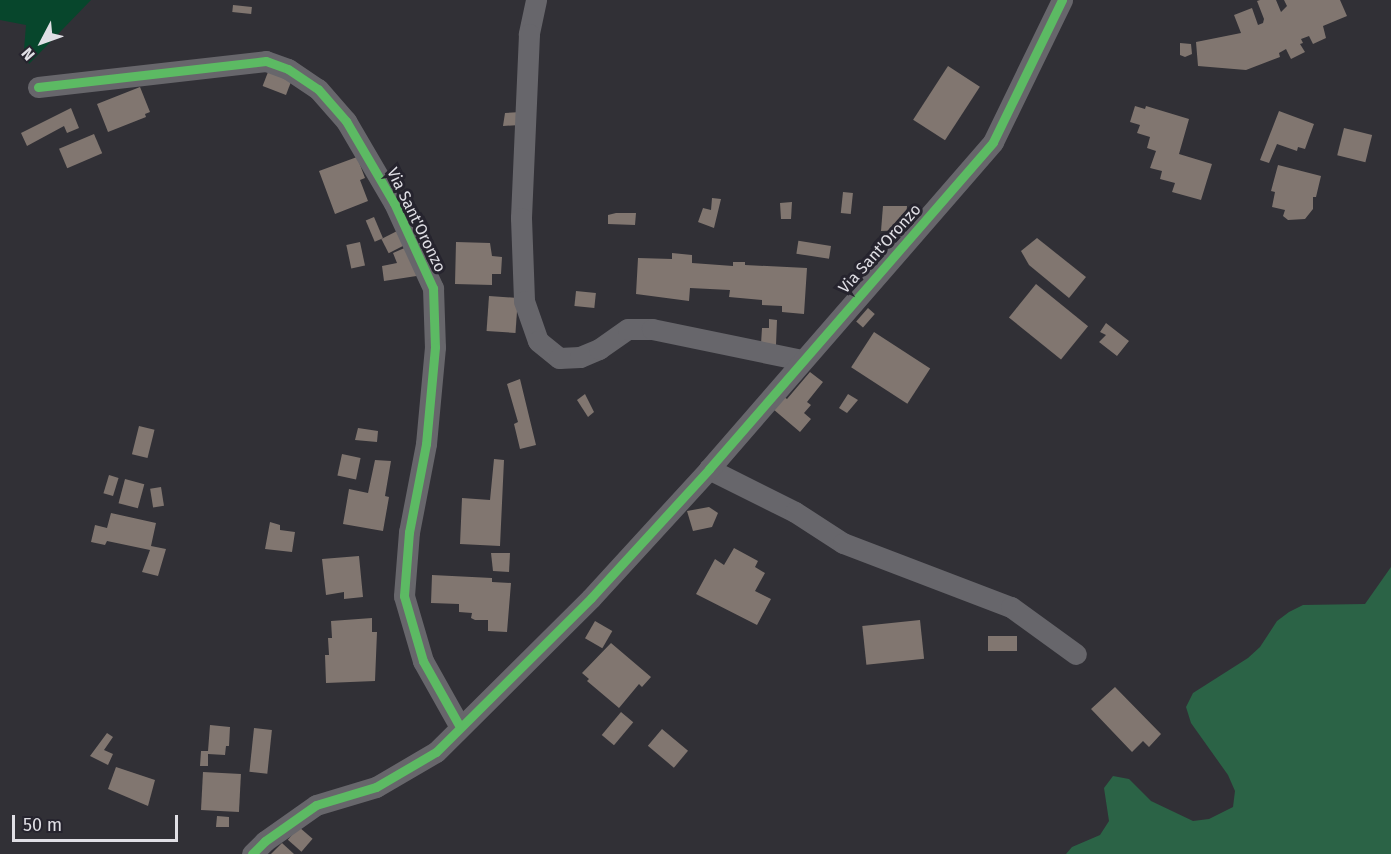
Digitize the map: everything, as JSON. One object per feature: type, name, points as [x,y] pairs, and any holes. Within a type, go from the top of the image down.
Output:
[{"type":"street","points":[[536,0],[529,34],[521,218],[524,301],[538,341],[559,358],[580,357],[599,349],[628,329],[652,329],[802,360]]},
{"type":"street","name":"Via Sant'Oronzo","points":[[252,854],[265,841],[316,805],[376,787],[436,752],[591,598],[667,511],[709,469],[993,142],[1062,0]]},
{"type":"street","name":"Via Sant'Oronzo","points":[[38,87],[266,61],[288,69],[318,90],[346,121],[394,203],[433,288],[433,369],[426,444],[409,532],[404,596],[423,661],[460,728]]},
{"type":"street","points":[[709,469],[795,512],[843,543],[1011,607],[1076,654]]},
{"type":"green space","points":[[0,0],[91,0],[29,64],[24,50],[26,25],[0,20]]},
{"type":"green space","points":[[1391,567],[1391,854],[1066,854],[1072,847],[1100,835],[1109,821],[1104,788],[1113,776],[1129,779],[1151,801],[1193,821],[1209,819],[1233,807],[1235,791],[1228,775],[1191,723],[1186,707],[1193,693],[1248,658],[1260,647],[1277,621],[1289,612],[1303,605],[1365,604]]},
{"type":"building","points":[[1276,0],[1281,12],[1287,6],[1284,0],[1340,0],[1347,16],[1323,26],[1326,38],[1313,44],[1309,36],[1301,39],[1303,43],[1300,44],[1305,52],[1291,59],[1286,49],[1279,53],[1280,57],[1246,70],[1198,66],[1196,42],[1241,33],[1234,15],[1252,8],[1258,25],[1263,23],[1264,19],[1257,1]]},
{"type":"building","points":[[233,5],[252,7],[251,14],[232,12]]},
{"type":"building","points":[[1180,43],[1191,44],[1192,54],[1185,57],[1180,55]]},
{"type":"building","points":[[948,66],[980,87],[945,140],[913,120]]},
{"type":"building","points":[[268,72],[291,81],[286,95],[263,86]]},
{"type":"building","points":[[140,87],[150,112],[145,114],[146,117],[108,132],[97,104]]},
{"type":"building","points":[[1135,106],[1145,109],[1146,106],[1189,119],[1179,154],[1212,164],[1201,200],[1172,192],[1175,183],[1160,179],[1162,171],[1150,168],[1156,151],[1147,148],[1150,137],[1137,133],[1140,125],[1130,122]]},
{"type":"building","points":[[71,108],[79,128],[67,133],[64,126],[27,146],[21,133]]},
{"type":"building","points":[[1279,111],[1314,124],[1305,149],[1298,147],[1297,151],[1277,144],[1269,163],[1260,160]]},
{"type":"building","points":[[521,112],[520,125],[503,126],[505,113]]},
{"type":"building","points":[[1344,128],[1372,135],[1365,162],[1337,155]]},
{"type":"building","points":[[94,134],[102,153],[67,168],[59,149]]},
{"type":"building","points":[[357,157],[365,178],[360,180],[368,201],[335,214],[319,171]]},
{"type":"building","points":[[1278,165],[1321,176],[1316,197],[1313,197],[1313,209],[1305,219],[1288,220],[1283,216],[1285,210],[1272,207],[1275,192],[1271,191]]},
{"type":"building","points":[[843,192],[853,193],[851,214],[841,213]]},
{"type":"building","points":[[712,198],[721,199],[714,228],[698,222],[703,208],[711,210]]},
{"type":"building","points":[[792,202],[791,219],[781,219],[780,203]]},
{"type":"building","points":[[883,206],[907,206],[905,230],[881,231]]},
{"type":"building","points":[[636,213],[635,225],[608,224],[608,215]]},
{"type":"building","points":[[374,217],[383,238],[375,242],[366,221]]},
{"type":"building","points":[[401,229],[408,243],[389,253],[381,239]]},
{"type":"building","points":[[1037,238],[1086,277],[1069,298],[1029,265],[1021,251]]},
{"type":"building","points":[[798,241],[831,246],[829,259],[796,254]]},
{"type":"building","points":[[360,242],[365,265],[351,268],[346,245]]},
{"type":"building","points":[[456,242],[490,243],[492,256],[502,257],[501,274],[492,274],[492,285],[455,284]]},
{"type":"building","points":[[409,246],[423,275],[384,281],[382,266],[397,263],[393,253]]},
{"type":"building","points":[[672,253],[692,255],[692,263],[733,266],[733,262],[745,262],[745,265],[807,268],[804,314],[782,312],[782,306],[762,305],[762,300],[729,297],[730,290],[690,288],[689,301],[636,294],[638,258],[672,259]]},
{"type":"building","points":[[1036,284],[1088,326],[1061,360],[1009,317]]},
{"type":"building","points":[[576,291],[596,293],[594,308],[574,306]]},
{"type":"building","points":[[489,296],[518,298],[515,333],[487,331]]},
{"type":"building","points":[[868,308],[875,314],[863,327],[856,322]]},
{"type":"building","points":[[769,319],[777,320],[776,345],[761,344],[762,328],[769,328]]},
{"type":"building","points":[[1106,323],[1129,341],[1117,356],[1099,342],[1106,335],[1100,332]]},
{"type":"building","points":[[874,332],[930,368],[907,404],[851,367]]},
{"type":"building","points":[[810,372],[823,382],[807,402],[811,405],[804,413],[811,419],[800,432],[773,409],[784,397],[787,399]]},
{"type":"building","points":[[520,379],[536,445],[520,449],[514,424],[518,422],[507,384]]},
{"type":"building","points":[[585,394],[594,412],[588,417],[577,400]]},
{"type":"building","points":[[848,394],[858,400],[847,413],[839,408]]},
{"type":"building","points":[[139,426],[155,430],[148,458],[132,454]]},
{"type":"building","points":[[358,428],[378,431],[377,442],[355,440]]},
{"type":"building","points":[[342,454],[361,458],[356,479],[337,476]]},
{"type":"building","points":[[494,459],[504,460],[500,546],[460,544],[462,498],[490,500]]},
{"type":"building","points":[[375,460],[391,461],[385,496],[389,497],[383,531],[343,524],[349,489],[368,493]]},
{"type":"building","points":[[109,475],[119,478],[113,496],[103,493]]},
{"type":"building","points":[[125,479],[144,484],[138,508],[119,503]]},
{"type":"building","points":[[161,487],[164,506],[153,507],[150,489]]},
{"type":"building","points":[[709,507],[718,513],[712,527],[693,531],[687,511]]},
{"type":"building","points":[[111,513],[156,523],[151,546],[166,549],[158,576],[142,572],[150,550],[107,541],[105,545],[91,542],[95,525],[107,528]]},
{"type":"building","points":[[270,522],[280,525],[280,530],[295,532],[292,552],[265,549]]},
{"type":"building","points":[[734,548],[758,561],[755,567],[765,573],[755,591],[771,599],[757,625],[696,594],[715,559],[724,565]]},
{"type":"building","points":[[491,553],[510,553],[509,572],[493,571]]},
{"type":"building","points":[[359,556],[363,597],[344,599],[344,592],[326,595],[322,559]]},
{"type":"building","points":[[432,575],[492,578],[492,582],[511,583],[507,632],[488,631],[488,620],[475,620],[471,618],[472,613],[459,612],[459,604],[431,603]]},
{"type":"building","points":[[372,618],[372,632],[377,632],[375,681],[326,683],[325,655],[329,655],[328,638],[332,638],[331,621]]},
{"type":"building","points":[[920,620],[924,659],[866,665],[862,626]]},
{"type":"building","points":[[595,621],[612,631],[602,648],[585,638]]},
{"type":"building","points":[[988,636],[1017,636],[1017,651],[988,651]]},
{"type":"building","points":[[611,643],[651,677],[642,687],[639,684],[619,708],[587,681],[589,679],[582,673]]},
{"type":"building","points":[[1115,687],[1161,734],[1149,747],[1143,741],[1132,752],[1091,709]]},
{"type":"building","points":[[621,712],[633,722],[614,745],[602,735]]},
{"type":"building","points":[[210,725],[230,727],[229,746],[226,746],[225,755],[208,754],[208,766],[200,766],[201,751],[208,751]]},
{"type":"building","points":[[254,728],[272,730],[267,774],[249,772]]},
{"type":"building","points":[[662,729],[688,751],[674,768],[648,746]]},
{"type":"building","points":[[107,733],[113,737],[104,750],[113,754],[108,765],[90,756]]},
{"type":"building","points":[[116,767],[155,780],[148,806],[108,789]]},
{"type":"building","points":[[203,772],[241,774],[239,812],[201,810]]},
{"type":"building","points":[[217,816],[229,817],[229,827],[216,827]]},
{"type":"building","points":[[299,827],[313,839],[301,852],[288,840]]},
{"type":"building","points":[[282,843],[294,854],[271,854]]},
{"type":"cycle path","points":[[252,854],[265,841],[316,805],[376,787],[436,752],[591,598],[709,469],[993,142],[1062,0]]},
{"type":"cycle path","points":[[38,87],[266,61],[288,69],[318,89],[346,121],[394,203],[433,288],[435,347],[426,444],[409,532],[404,596],[423,661],[460,727]]}]
